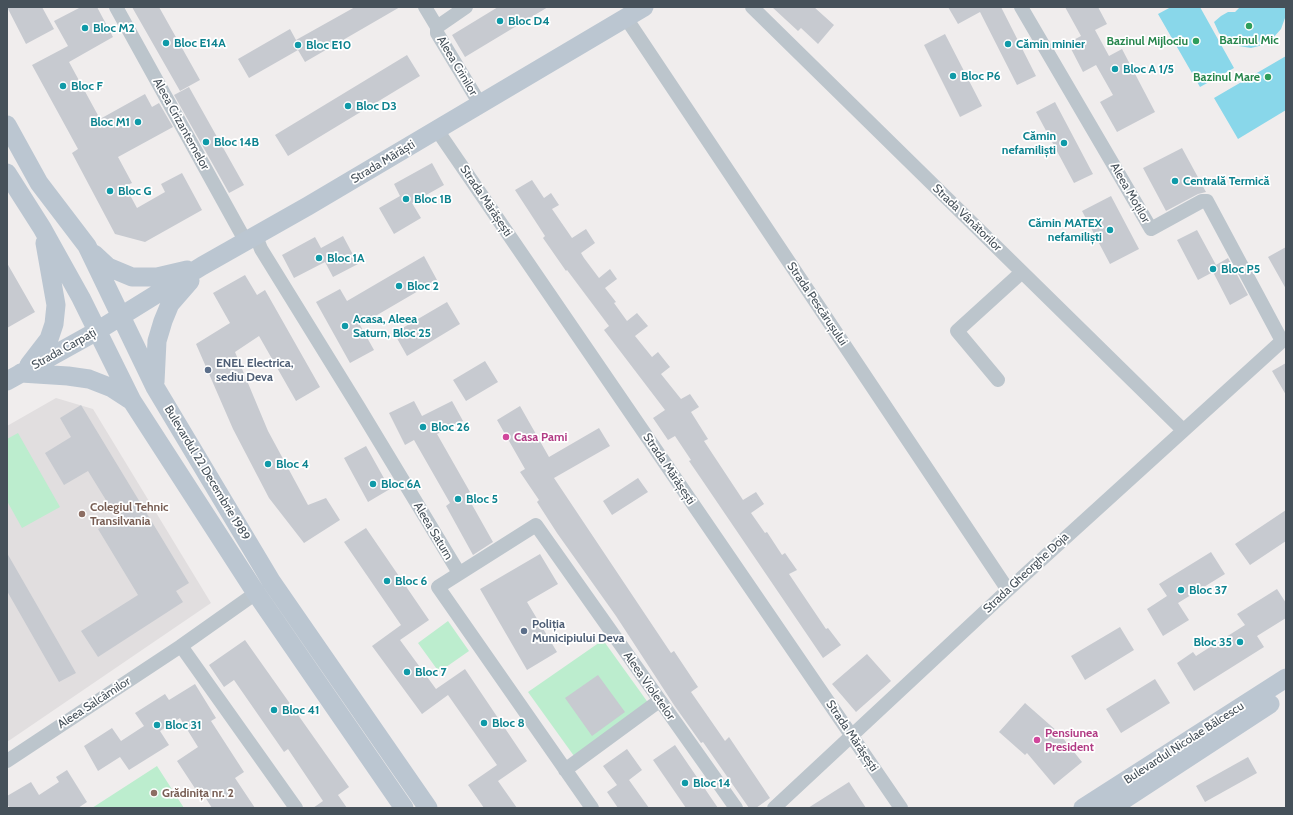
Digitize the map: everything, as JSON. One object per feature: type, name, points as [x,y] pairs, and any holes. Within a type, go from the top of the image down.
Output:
[{"type":"main road","name":"Strada Mărăști","points":[[121,317],[202,266],[251,239],[644,7]]},
{"type":"main road","name":"Bulevardul 22 Decembrie 1989","points":[[7,125],[39,183],[87,246],[155,387],[271,581],[428,808]]},
{"type":"main road","name":"Bulevardul 22 Decembrie 1989","points":[[7,173],[42,228],[97,331],[132,401],[256,593],[404,808]]},
{"type":"main road","points":[[14,377],[49,339],[54,324],[56,305],[42,228]]},
{"type":"main road","points":[[87,246],[108,267],[132,277],[157,277],[202,266]]},
{"type":"main road","points":[[155,387],[157,341],[163,321],[170,304],[202,266]]},
{"type":"main road","name":"Strada Carpați","points":[[14,377],[121,317]]},
{"type":"main road","points":[[14,377],[68,376],[89,379],[112,388],[132,401]]},
{"type":"main road","name":"Bulevardul Nicolae Bălcescu","points":[[1083,808],[1286,678]]},
{"type":"main road","name":"Bulevardul Nicolae Bălcescu","points":[[1111,808],[1286,693]]},
{"type":"street","name":"Aleea Crizantemelor","points":[[116,7],[251,239]]},
{"type":"street","name":"Aleea Crinilor","points":[[424,7],[437,27],[437,33],[480,104]]},
{"type":"street","points":[[437,27],[466,7]]},
{"type":"street","name":"Strada Vânătorilor","points":[[752,7],[1183,430]]},
{"type":"street","name":"Aleea Moților","points":[[1021,7],[1151,229],[1202,201],[1207,201],[1282,342]]},
{"type":"street","name":"Strada Pescărușului","points":[[626,18],[1008,590]]},
{"type":"street","name":"Strada Mărășești","points":[[437,130],[901,808]]},
{"type":"street","name":"Aleea Saturn","points":[[251,239],[261,249],[459,573],[438,587],[564,770],[592,808]]},
{"type":"street","points":[[998,380],[956,331],[1022,272]]},
{"type":"street","name":"Strada Gheorghe Doja","points":[[774,808],[852,737],[1008,590],[1282,342]]},
{"type":"street","name":"Aleea Violetelor","points":[[459,573],[536,525],[736,808]]},
{"type":"street","name":"Aleea Salcâmilor","points":[[7,761],[181,646],[256,593]]},
{"type":"street","points":[[181,646],[296,808]]},
{"type":"street","points":[[564,770],[659,700]]},
{"type":"shaded area","name":"Colegiul Tehnic Transilvania","points":[[56,398],[93,409],[211,603],[7,742],[7,426]]},
{"type":"green space","points":[[18,433],[60,507],[22,528],[7,501],[7,439]]},
{"type":"green space","points":[[448,621],[469,651],[439,672],[418,643]]},
{"type":"green space","points":[[603,640],[649,704],[574,756],[528,692]]},
{"type":"green space","points":[[157,766],[184,808],[92,808]]},
{"type":"water","name":"Bazinul Mijlociu","points":[[1171,7],[1200,7],[1234,68],[1200,87],[1158,14]]},
{"type":"water","name":"Bazinul Mic","points":[[1240,7],[1285,7],[1285,18],[1281,29],[1273,38],[1263,45],[1251,48],[1239,46],[1228,41],[1219,33],[1214,22],[1228,12],[1235,12]]},
{"type":"water","name":"Bazinul Mare","points":[[1286,56],[1286,110],[1238,139],[1214,98]]},
{"type":"building","points":[[7,7],[42,7],[54,29],[26,44]]},
{"type":"building","points":[[81,7],[97,7],[113,37],[69,62],[100,119],[145,94],[152,107],[159,103],[173,127],[118,157],[132,183],[125,186],[137,208],[165,192],[161,184],[182,173],[202,210],[145,242],[115,234],[72,153],[78,149],[32,65],[68,46],[54,21]]},
{"type":"building","name":"Bloc E14A","points":[[132,7],[159,7],[200,80],[180,91]]},
{"type":"building","name":"Bloc E10","points":[[355,7],[400,7],[305,62],[298,50],[249,78],[238,59],[290,29],[296,40]]},
{"type":"building","name":"Bloc D4","points":[[498,7],[548,7],[465,57],[452,35]]},
{"type":"building","points":[[772,7],[814,7],[834,25],[818,44],[801,28],[798,31]]},
{"type":"building","name":"Cămin minier","points":[[948,7],[1001,7],[1036,76],[1017,85],[980,12],[958,24]]},
{"type":"building","name":"Bloc A 1/5","points":[[1065,7],[1098,7],[1107,24],[1095,30],[1109,56],[1122,49],[1155,112],[1117,132],[1100,102],[1113,95],[1096,65],[1083,72],[1068,43],[1081,36]]},
{"type":"building","name":"Bloc P6","points":[[945,34],[982,106],[960,117],[924,45]]},
{"type":"building","name":"Bloc D3","points":[[407,55],[420,76],[288,156],[275,135]]},
{"type":"building","name":"Bloc 14B","points":[[189,87],[244,185],[229,193],[174,95]]},
{"type":"building","name":"Cămin nefamiliști","points":[[1055,102],[1093,174],[1074,183],[1036,112]]},
{"type":"building","name":"Centrală Termică","points":[[1182,148],[1206,192],[1198,194],[1166,211],[1143,168]]},
{"type":"building","name":"Bloc 1B","points":[[432,163],[444,185],[412,203],[421,218],[394,234],[379,208],[400,196],[394,184]]},
{"type":"building","points":[[532,180],[544,198],[551,193],[559,205],[552,209],[572,238],[586,229],[595,243],[581,253],[584,258],[599,278],[610,269],[617,279],[605,288],[616,302],[614,303],[627,321],[637,313],[648,326],[635,336],[652,357],[658,352],[670,367],[661,374],[681,399],[690,394],[699,407],[691,412],[708,439],[704,441],[743,500],[756,492],[764,504],[751,513],[765,533],[767,532],[782,555],[785,553],[797,570],[789,574],[826,629],[828,628],[841,645],[823,658],[689,461],[691,460],[675,436],[668,440],[653,418],[665,410],[604,330],[609,326],[567,270],[566,271],[543,238],[545,236],[515,190]]},
{"type":"building","name":"Cămin MATEX nefamiliști","points":[[1111,196],[1139,249],[1110,264],[1082,211]]},
{"type":"building","name":"Bloc P5","points":[[1197,230],[1216,265],[1228,258],[1248,295],[1230,305],[1213,272],[1198,280],[1177,240]]},
{"type":"building","name":"Bloc 1A","points":[[343,236],[358,264],[333,277],[325,262],[294,278],[282,255],[315,237],[321,248]]},
{"type":"building","points":[[1286,247],[1286,289],[1268,257]]},
{"type":"building","points":[[424,256],[437,280],[360,325],[374,350],[350,363],[316,302],[340,289],[347,301]]},
{"type":"building","points":[[7,263],[35,312],[7,328]]},
{"type":"building","name":"Bloc 4","points":[[245,275],[257,295],[265,290],[320,387],[296,401],[259,336],[235,352],[268,431],[308,505],[326,498],[340,520],[304,543],[269,498],[233,429],[196,344],[230,323],[213,293]]},
{"type":"building","points":[[447,302],[460,324],[407,356],[394,333]]},
{"type":"building","points":[[485,361],[498,382],[466,401],[453,380]]},
{"type":"building","points":[[1286,363],[1286,395],[1272,371]]},
{"type":"building","points":[[414,401],[422,416],[452,401],[463,421],[437,434],[470,492],[466,494],[493,542],[473,555],[446,506],[450,503],[414,440],[405,445],[389,413]]},
{"type":"building","points":[[81,405],[189,583],[176,591],[183,602],[98,657],[81,631],[138,595],[98,529],[117,518],[88,471],[64,485],[45,453],[71,437],[60,418]]},
{"type":"building","points":[[520,406],[549,457],[599,428],[610,446],[554,478],[671,653],[674,651],[698,687],[691,692],[725,741],[729,737],[770,798],[756,808],[749,808],[703,742],[701,743],[537,502],[539,500],[520,472],[525,469],[497,420]]},
{"type":"building","name":"Bloc 6A","points":[[366,446],[390,489],[368,502],[344,458]]},
{"type":"building","points":[[638,478],[648,492],[612,515],[603,501]]},
{"type":"building","points":[[1286,510],[1286,541],[1250,565],[1235,544]]},
{"type":"building","points":[[366,528],[429,620],[400,640],[436,689],[465,669],[527,761],[498,781],[517,808],[484,808],[468,785],[497,765],[448,695],[422,714],[372,646],[401,625],[344,542]]},
{"type":"building","name":"Bloc 37","points":[[1211,552],[1225,574],[1178,603],[1189,620],[1163,636],[1147,609],[1167,596],[1159,584]]},
{"type":"building","points":[[7,553],[76,673],[59,682],[7,591]]},
{"type":"building","name":"Poliția Municipiului Deva","points":[[540,554],[558,584],[527,602],[557,652],[527,670],[480,589]]},
{"type":"building","name":"Bloc 35","points":[[1277,589],[1286,603],[1286,618],[1257,636],[1264,647],[1194,691],[1177,663],[1193,652],[1196,656],[1245,625],[1237,614]]},
{"type":"building","points":[[1120,627],[1134,650],[1085,680],[1071,656]]},
{"type":"building","name":"Bloc 41","points":[[245,640],[349,787],[338,795],[347,808],[313,808],[323,801],[288,749],[284,752],[234,680],[224,687],[209,665]]},
{"type":"building","points":[[867,654],[891,681],[856,712],[832,684]]},
{"type":"building","points":[[598,675],[625,712],[592,736],[565,698]]},
{"type":"building","points":[[1155,679],[1170,703],[1121,733],[1106,709]]},
{"type":"building","points":[[195,684],[216,718],[211,721],[244,772],[235,778],[255,808],[212,808],[205,797],[202,799],[177,761],[198,747],[180,718],[160,731],[169,745],[129,770],[120,757],[98,771],[84,746],[112,728],[121,741],[144,726],[135,713],[165,694],[169,700]]},
{"type":"building","points":[[1025,703],[1058,732],[1082,762],[1054,785],[1027,753],[1025,755],[999,732]]},
{"type":"building","name":"Bloc 14","points":[[675,745],[718,808],[686,808],[653,760]]},
{"type":"building","points":[[627,749],[642,770],[629,780],[649,808],[618,808],[607,792],[617,785],[603,766]]},
{"type":"building","points":[[1248,757],[1257,773],[1205,802],[1196,786]]},
{"type":"building","points":[[67,770],[87,802],[78,808],[10,808],[7,804],[7,796],[31,782],[39,795],[59,782],[56,777]]},
{"type":"building","points":[[849,782],[866,808],[808,808]]},
{"type":"place","name":"Bloc D4","points":[[500,21]]},
{"type":"place","name":"Bazinul Mic","points":[[1249,26]]},
{"type":"place","name":"Bloc M2","points":[[85,28]]},
{"type":"place","name":"Bazinul Mijlociu","points":[[1196,41]]},
{"type":"place","name":"Bloc E14A","points":[[166,43]]},
{"type":"place","name":"Cămin minier","points":[[1008,44]]},
{"type":"place","name":"Bloc E10","points":[[298,45]]},
{"type":"place","name":"Bloc A 1/5","points":[[1115,69]]},
{"type":"place","name":"Bloc P6","points":[[953,76]]},
{"type":"place","name":"Bazinul Mare","points":[[1268,77]]},
{"type":"place","name":"Bloc F","points":[[63,86]]},
{"type":"place","name":"Bloc D3","points":[[348,106]]},
{"type":"place","name":"Bloc M1","points":[[138,122]]},
{"type":"place","name":"Bloc 14B","points":[[206,142]]},
{"type":"place","name":"Cămin nefamiliști","points":[[1064,143]]},
{"type":"place","name":"Centrală Termică","points":[[1175,181]]},
{"type":"place","name":"Bloc G","points":[[110,191]]},
{"type":"place","name":"Bloc 1B","points":[[406,199]]},
{"type":"place","name":"Cămin MATEX nefamiliști","points":[[1110,230]]},
{"type":"place","name":"Bloc 1A","points":[[319,258]]},
{"type":"place","name":"Bloc P5","points":[[1213,269]]},
{"type":"place","name":"Bloc 2","points":[[399,286]]},
{"type":"place","name":"Acasa, Aleea Saturn, Bloc 25","points":[[345,326]]},
{"type":"place","name":"ENEL Electrica, sediu Deva","points":[[208,370]]},
{"type":"place","name":"Bloc 26","points":[[423,427]]},
{"type":"place","name":"Casa Pami","points":[[506,437]]},
{"type":"place","name":"Bloc 4","points":[[268,464]]},
{"type":"place","name":"Bloc 6A","points":[[373,484]]},
{"type":"place","name":"Bloc 5","points":[[458,499]]},
{"type":"place","name":"Colegiul Tehnic Transilvania","points":[[82,514]]},
{"type":"place","name":"Bloc 6","points":[[387,581]]},
{"type":"place","name":"Bloc 37","points":[[1181,590]]},
{"type":"place","name":"Poliția Municipiului Deva","points":[[524,631]]},
{"type":"place","name":"Bloc 35","points":[[1240,642]]},
{"type":"place","name":"Bloc 7","points":[[407,672]]},
{"type":"place","name":"Bloc 41","points":[[274,710]]},
{"type":"place","name":"Bloc 8","points":[[484,723]]},
{"type":"place","name":"Bloc 31","points":[[157,725]]},
{"type":"place","name":"Pensiunea President","points":[[1037,740]]},
{"type":"place","name":"Bloc 14","points":[[685,783]]},
{"type":"place","name":"Grădinița nr. 2","points":[[154,793]]}]
